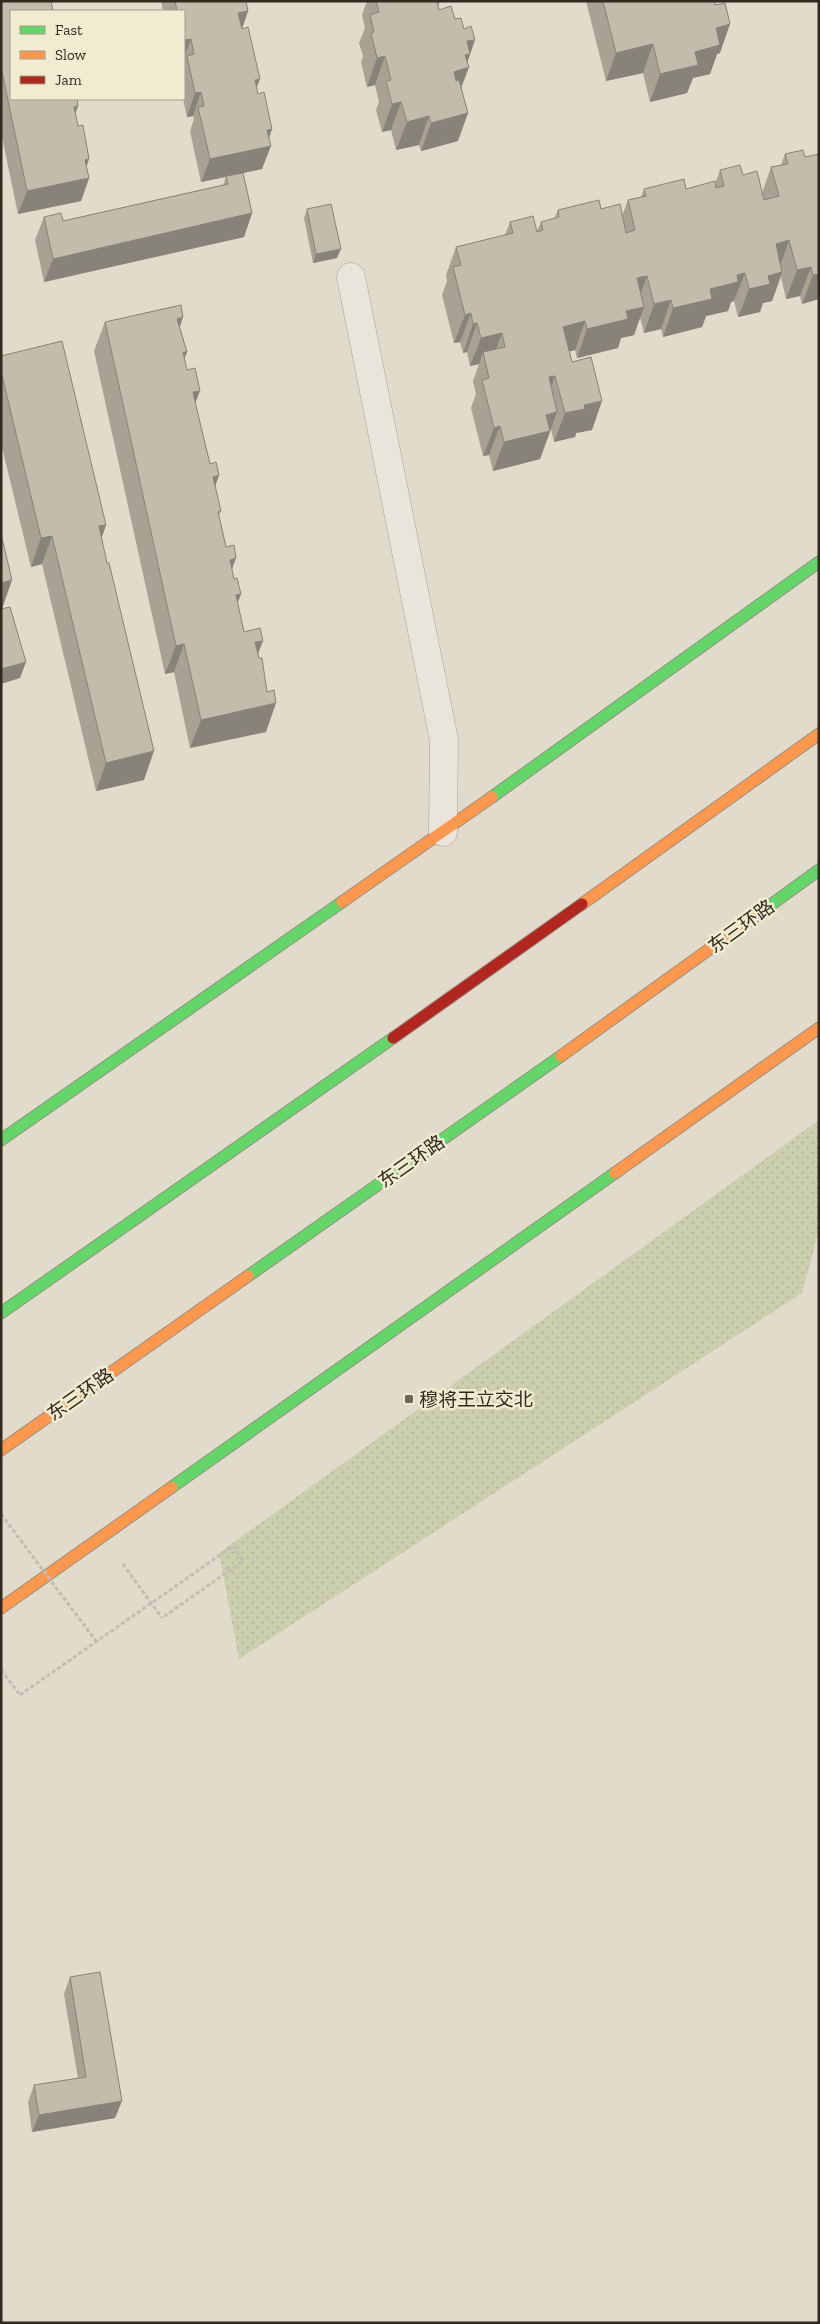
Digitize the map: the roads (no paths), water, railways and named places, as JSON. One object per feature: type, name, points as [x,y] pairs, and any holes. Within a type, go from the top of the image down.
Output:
[{"type":"main road","points":[[1,1140],[443,832],[819,562]]},
{"type":"main road","points":[[1,1313],[498,964],[819,734]]},
{"type":"main road","name":"东三环路","points":[[1,1450],[519,1086],[819,870]]},
{"type":"main road","points":[[1,1608],[819,1028]]},
{"type":"street","points":[[351,277],[444,740],[443,832]]},
{"type":"place","name":"穆将王立交北","points":[[409,1399]]}]
